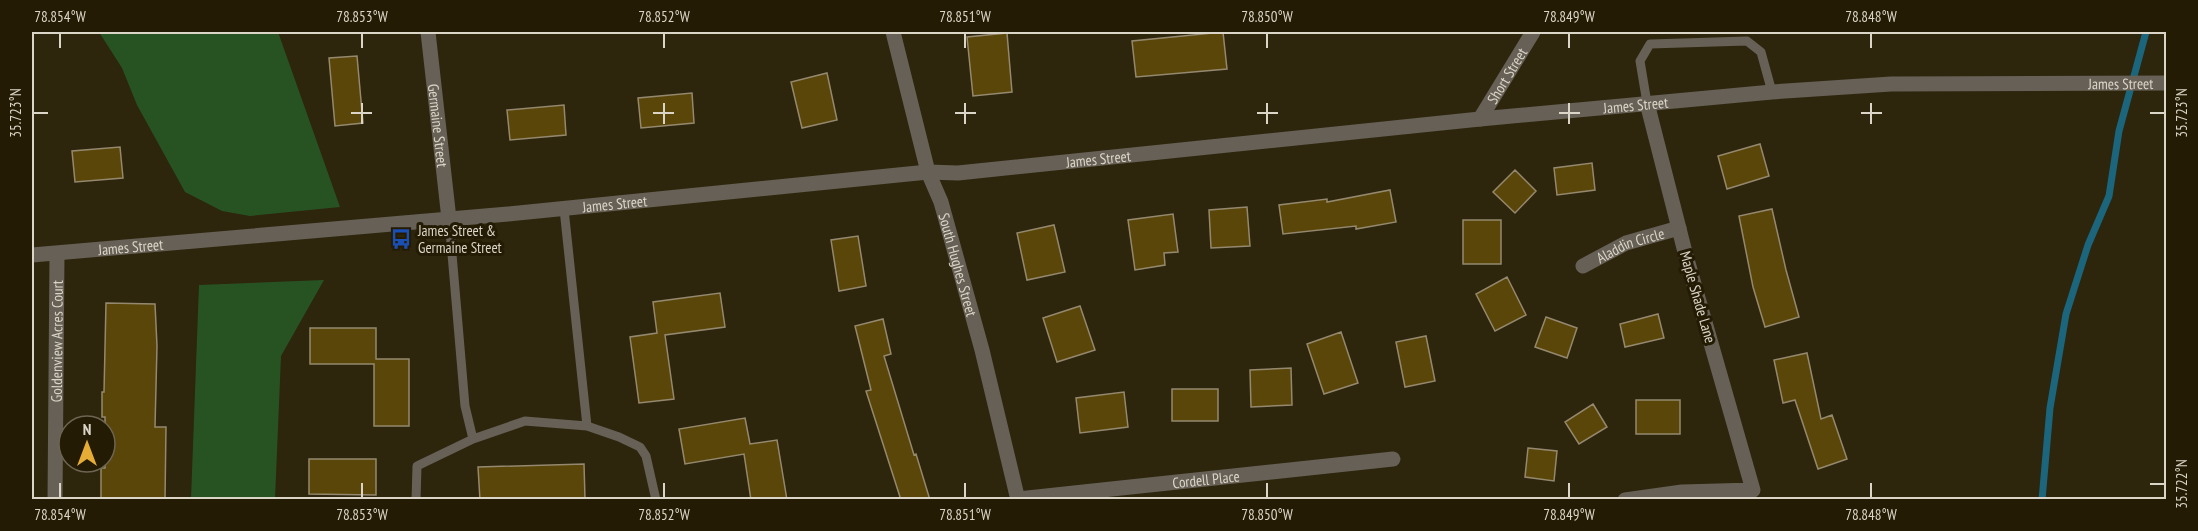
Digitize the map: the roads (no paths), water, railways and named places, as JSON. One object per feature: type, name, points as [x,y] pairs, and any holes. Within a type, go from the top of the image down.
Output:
[{"type":"street","name":"Germaine Street","points":[[428,32],[433,56],[448,219]]},
{"type":"street","name":"South Hughes Street","points":[[893,32],[928,172],[948,224],[982,350],[1018,499]]},
{"type":"street","name":"Short Street","points":[[1480,119],[1533,32]]},
{"type":"street","name":"James Street","points":[[32,255],[564,209],[928,172],[958,173],[1480,119],[1772,92],[1891,84],[2166,83]]},
{"type":"street","name":"Maple Shade Lane","points":[[1625,500],[1683,492],[1753,490],[1678,228],[1647,104]]},
{"type":"street","name":"Aladdin Circle","points":[[1583,266],[1626,243],[1678,228]]},
{"type":"street","name":"Goldenview Acres Court","points":[[55,500],[57,254]]},
{"type":"street","name":"Cordell Place","points":[[1018,499],[1393,459]]},
{"type":"lane","points":[[1647,104],[1640,61],[1650,44],[1747,41],[1761,52],[1772,92]]},
{"type":"lane","points":[[564,209],[587,426]]},
{"type":"lane","points":[[448,219],[465,406],[473,439]]},
{"type":"lane","points":[[416,500],[417,466],[473,439],[525,421],[587,426],[640,447],[646,456],[656,500]]},
{"type":"waterway","points":[[2042,500],[2050,408],[2066,314],[2088,245],[2109,196],[2119,131],[2146,32]]},
{"type":"place","name":"James Street & Germaine Street","points":[[401,239]]}]
